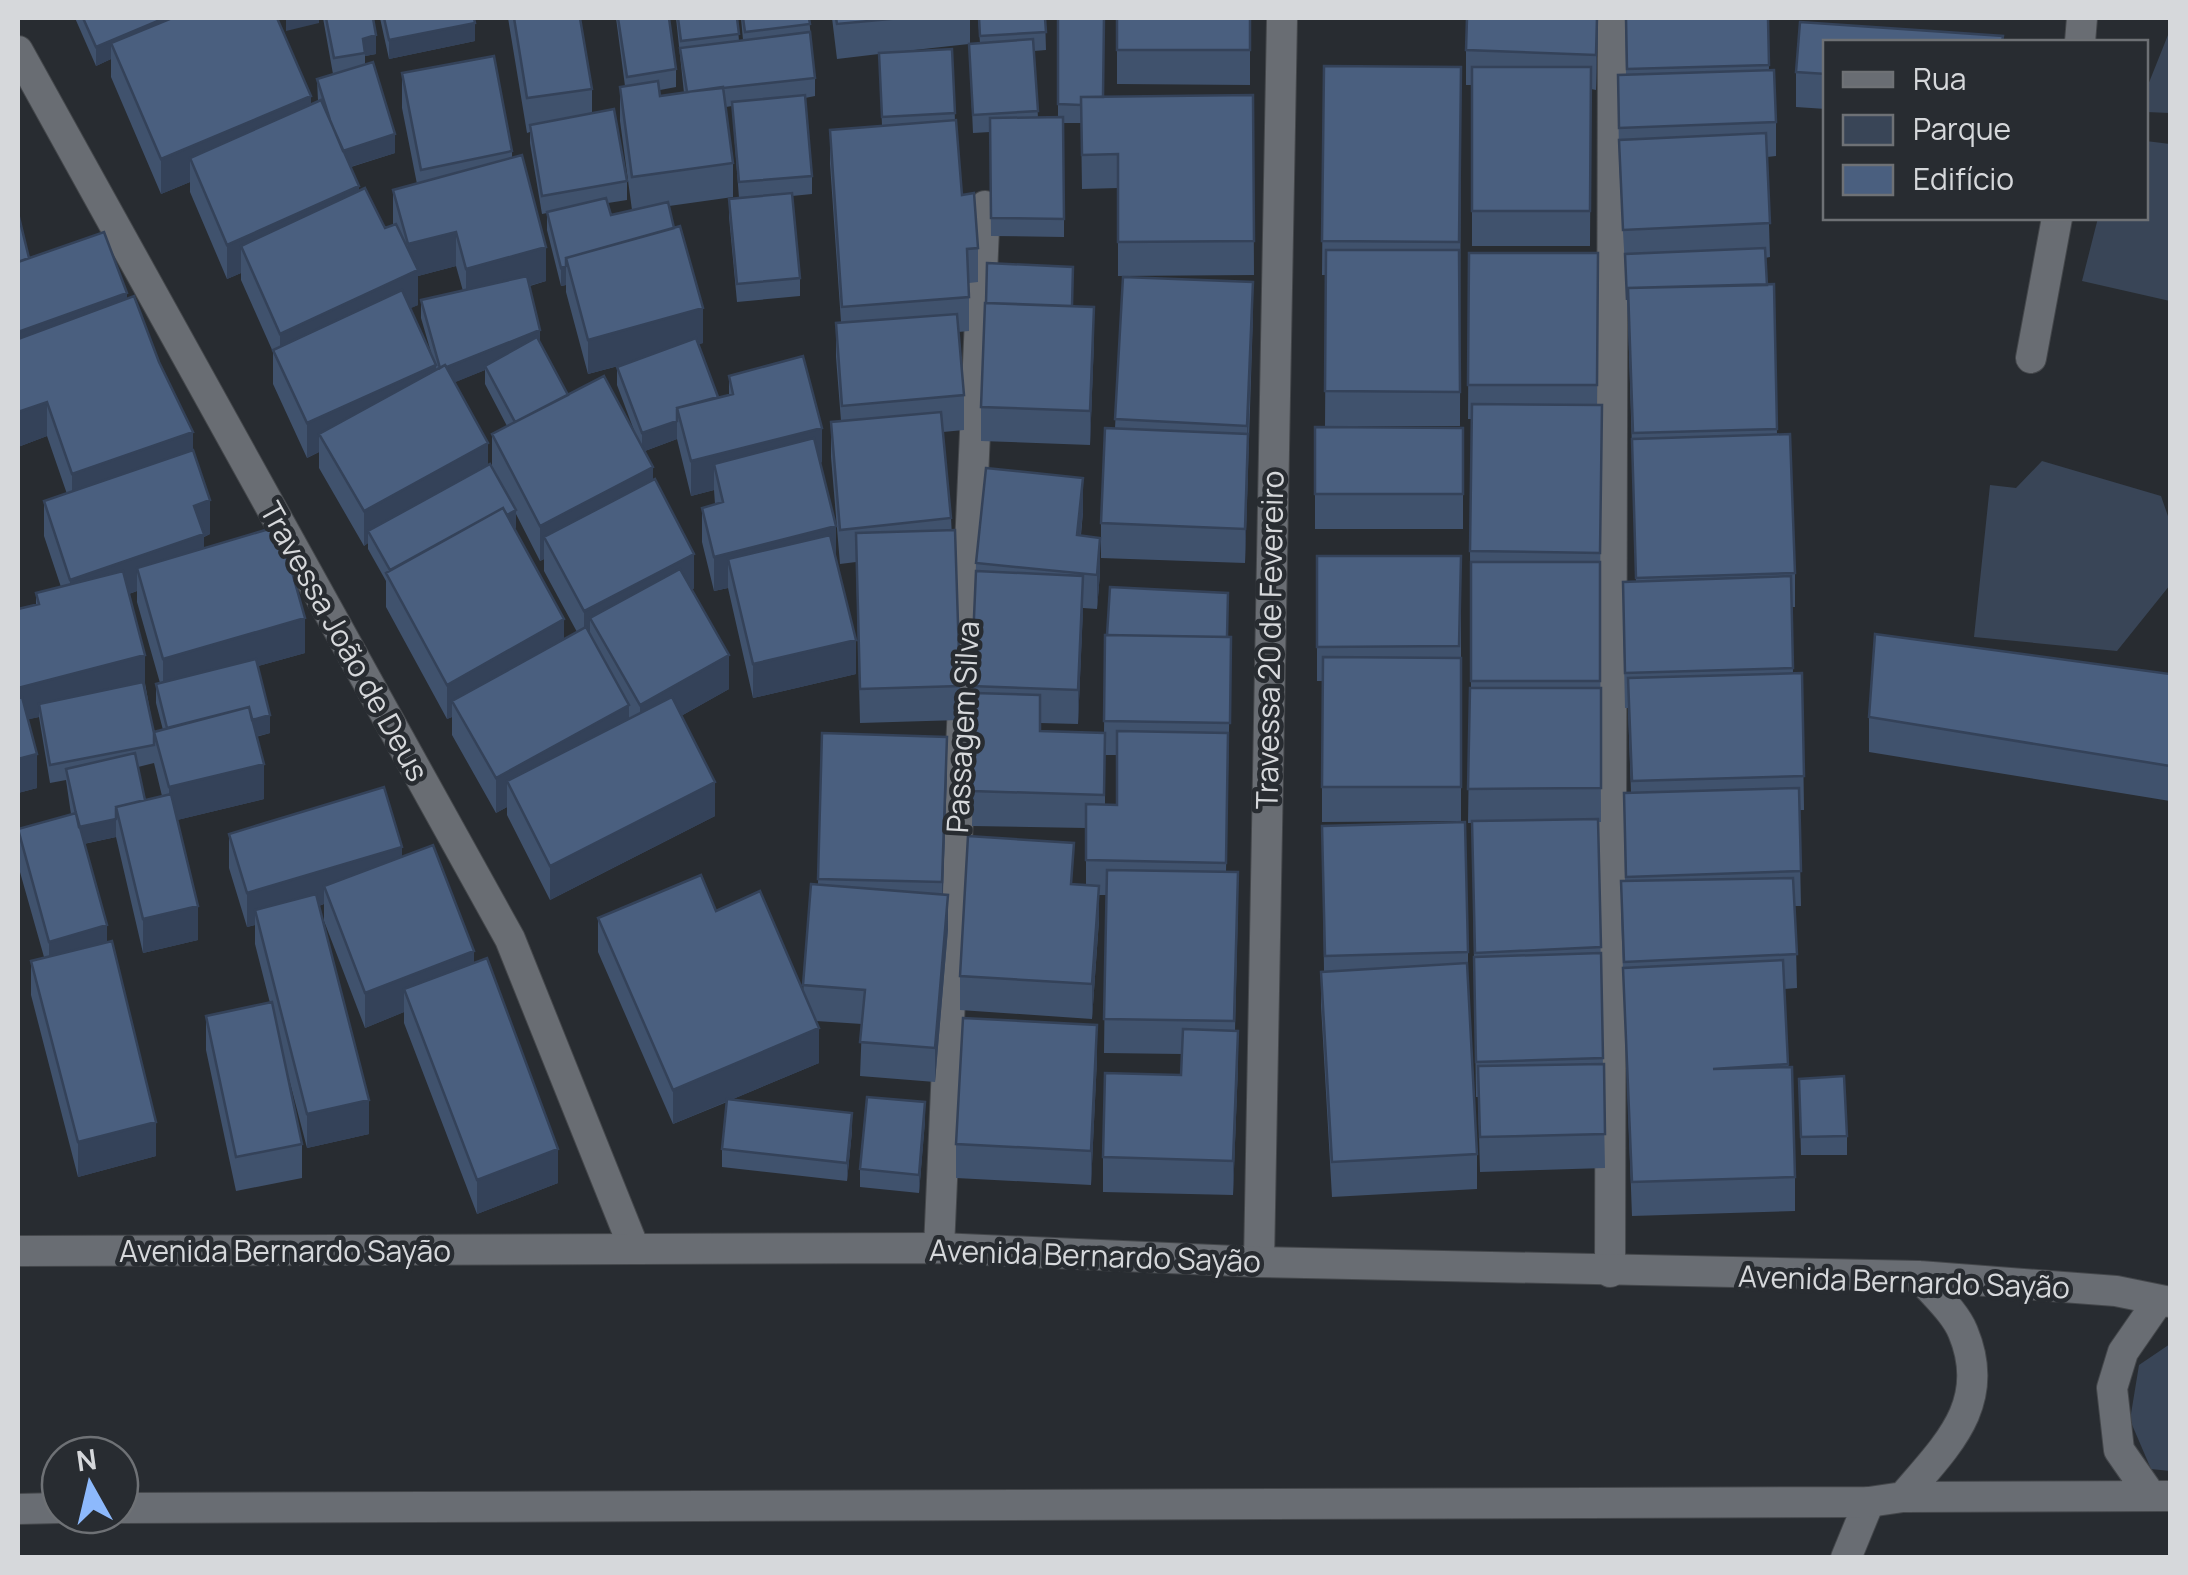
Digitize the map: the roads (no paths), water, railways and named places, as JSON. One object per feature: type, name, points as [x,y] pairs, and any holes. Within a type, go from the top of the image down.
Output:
[{"type":"street","name":"Travessa 20 de Fevereiro","points":[[1259,1262],[1282,18]]},
{"type":"street","points":[[1610,1272],[1613,18]]},
{"type":"street","name":"Travessa João de Deus","points":[[18,51],[510,938],[634,1248]]},
{"type":"street","name":"Passagem Silva","points":[[939,1248],[985,206]]},
{"type":"street","points":[[2031,358],[2057,220]]},
{"type":"street","name":"Avenida Bernardo Sayão","points":[[18,1251],[939,1248],[1259,1262],[1919,1276],[2116,1291],[2165,1301]]},
{"type":"street","points":[[1903,1497],[1961,1427],[1975,1378],[1962,1329],[1919,1276]]},
{"type":"street","points":[[2160,1496],[2119,1450],[2112,1388],[2123,1352],[2165,1301]]},
{"type":"street","points":[[140,1508],[1869,1502],[1903,1497],[2160,1496]]},
{"type":"street","points":[[1846,1558],[1869,1502]]}]
